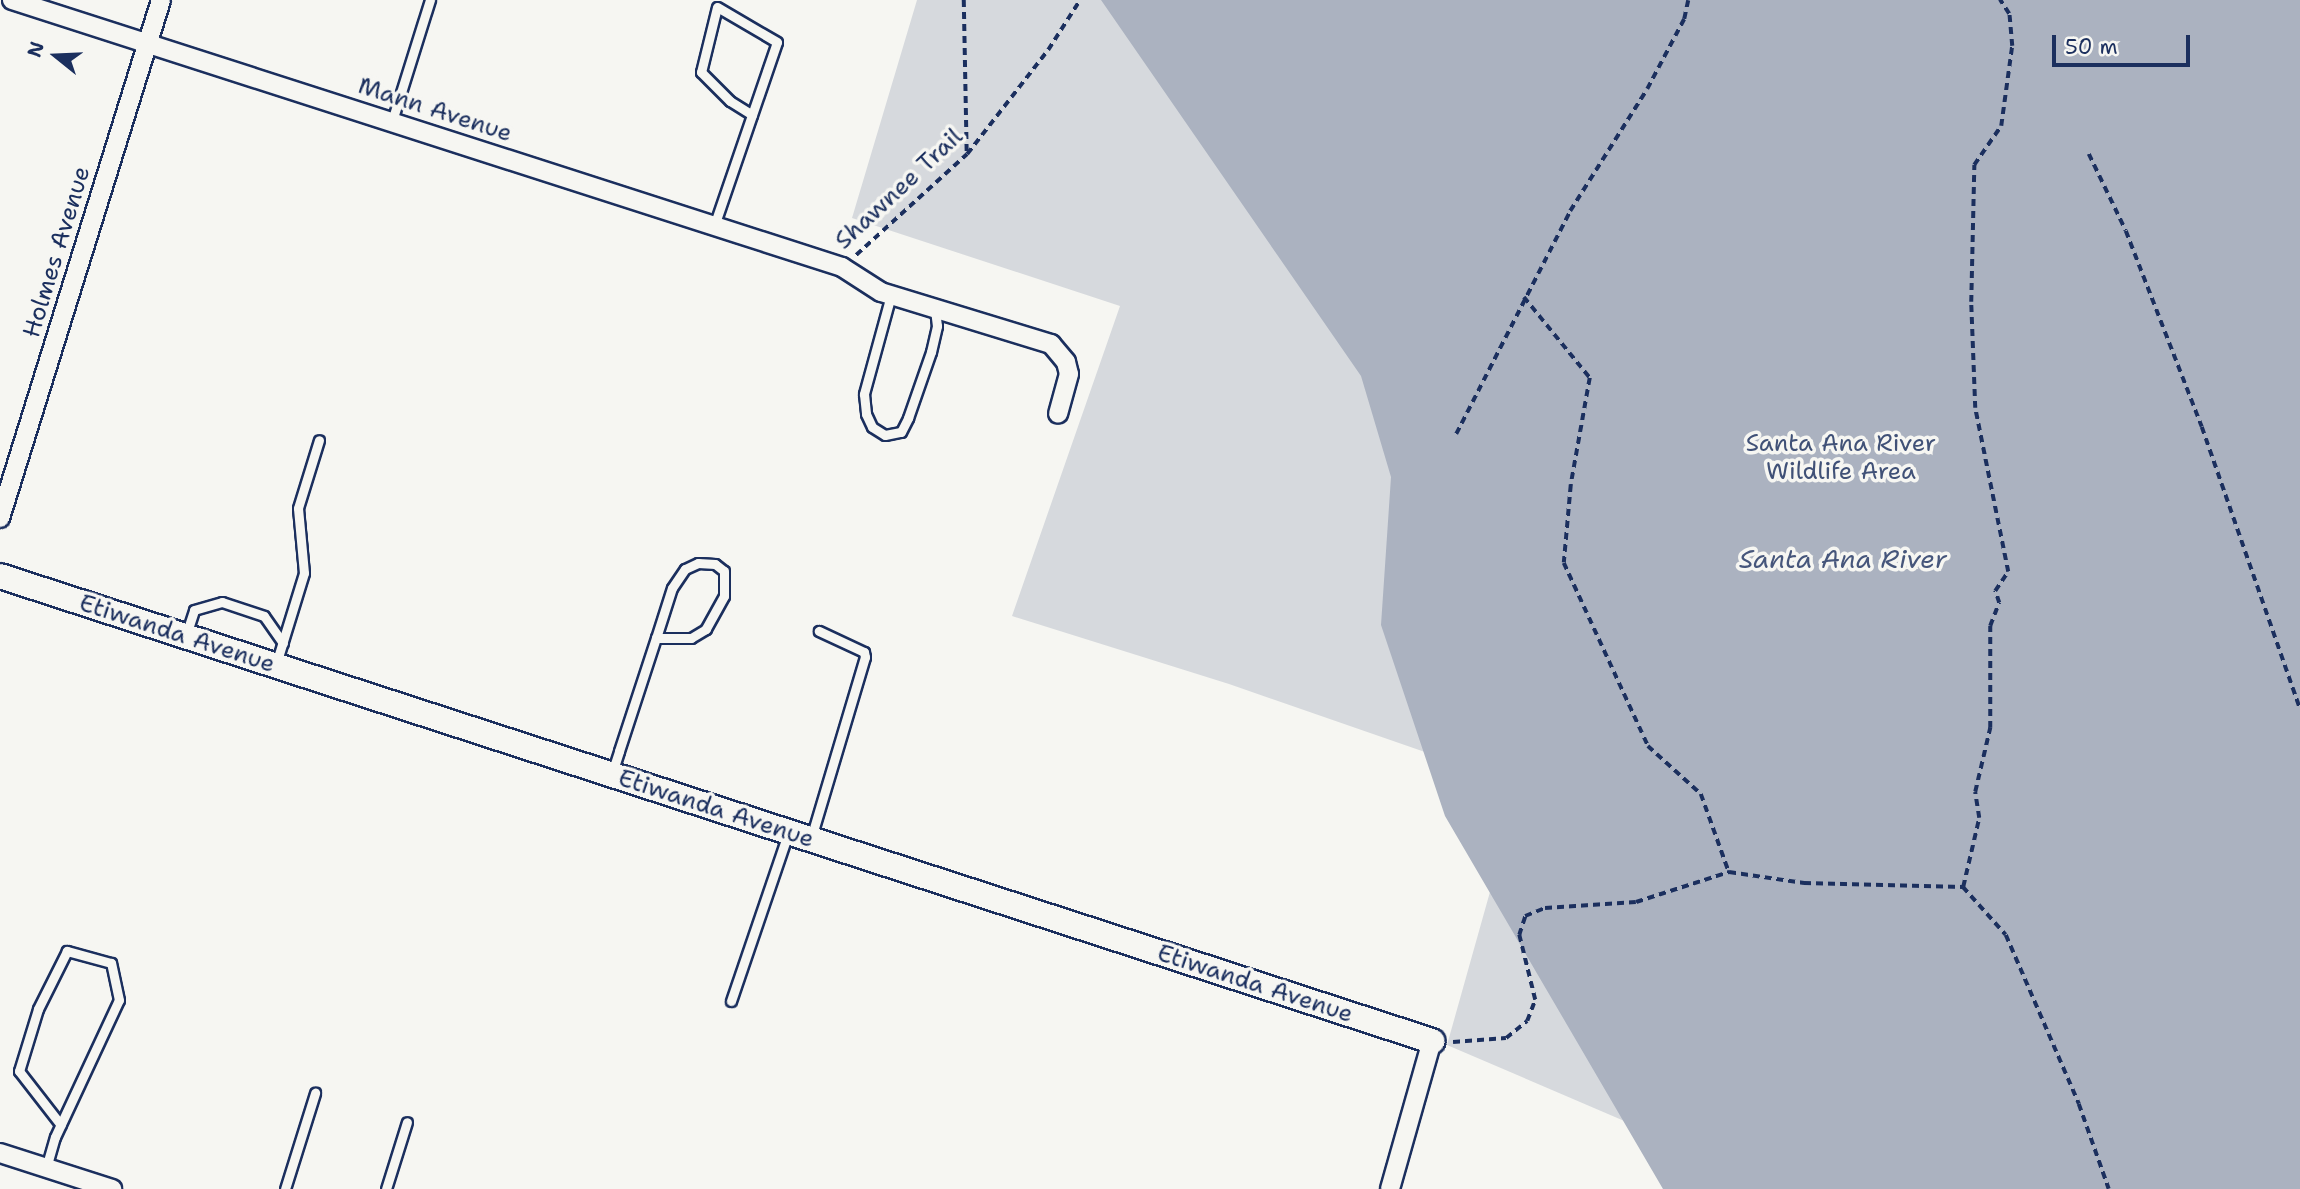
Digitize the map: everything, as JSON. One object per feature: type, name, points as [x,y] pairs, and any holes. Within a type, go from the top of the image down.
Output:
[{"type":"street","name":"Mann Avenue","points":[[12,0],[842,267],[860,283],[891,295],[1051,344],[1066,362],[1069,374],[1058,414]]},
{"type":"street","name":"Holmes Avenue","points":[[0,518],[161,0]]},
{"type":"street","name":"Etiwanda Avenue","points":[[0,576],[186,637],[279,654],[612,775],[1432,1041]]},
{"type":"street","points":[[1390,1189],[1432,1041]]},
{"type":"street","points":[[0,1153],[112,1189]]},
{"type":"lane","points":[[392,121],[430,0]]},
{"type":"lane","points":[[715,226],[777,42],[717,7],[701,72],[730,102],[752,115]]},
{"type":"lane","points":[[891,295],[864,394],[869,421],[884,435],[901,432],[908,418],[932,352],[935,309]]},
{"type":"lane","points":[[279,654],[304,573],[298,508],[319,440]]},
{"type":"lane","points":[[612,775],[672,588],[685,569],[698,563],[715,564],[724,571],[724,596],[706,629],[691,638],[656,638]]},
{"type":"lane","points":[[186,637],[194,610],[222,602],[264,616],[279,654]]},
{"type":"lane","points":[[732,1001],[799,836],[865,657],[864,652],[820,631]]},
{"type":"lane","points":[[46,1168],[61,1125],[119,1000],[111,963],[67,951],[38,1009],[19,1071],[61,1125]]},
{"type":"lane","points":[[285,1189],[315,1093]]},
{"type":"lane","points":[[386,1189],[407,1122]]},
{"type":"path","points":[[964,0],[967,154]]},
{"type":"path","name":"Shawnee Trail","points":[[842,267],[967,154],[1048,50],[1080,0]]},
{"type":"path","points":[[1456,434],[1570,211],[1647,89],[1684,19],[1688,0]]},
{"type":"path","points":[[1963,887],[1979,818],[1975,792],[1990,728],[1990,626],[1999,603],[1995,591],[2008,572],[1975,408],[1971,302],[1974,165],[2001,126],[2012,46],[2009,14],[2000,0]]},
{"type":"path","points":[[2089,154],[2126,232],[2202,427],[2300,709]]},
{"type":"path","points":[[1524,298],[1590,379],[1571,485],[1564,563],[1648,746],[1701,794],[1729,872]]},
{"type":"path","points":[[1432,1041],[1506,1038],[1527,1021],[1535,1000],[1519,935],[1525,916],[1545,908],[1636,902],[1729,872],[1804,883],[1963,887],[2006,935],[2079,1104],[2109,1189]]},
{"type":"green space","name":"Santa Ana River","points":[[917,0],[2300,0],[2300,1189],[1783,1189],[1447,1045],[1520,785],[1229,684],[1012,616],[1120,306],[852,218]]},
{"type":"water","name":"Santa Ana River","points":[[1101,0],[2300,0],[2300,1189],[1663,1189],[1445,816],[1381,625],[1391,477],[1361,376]]},
{"type":"park label","name":"Santa Ana River Wildlife Area","points":[[1841,458]]}]
